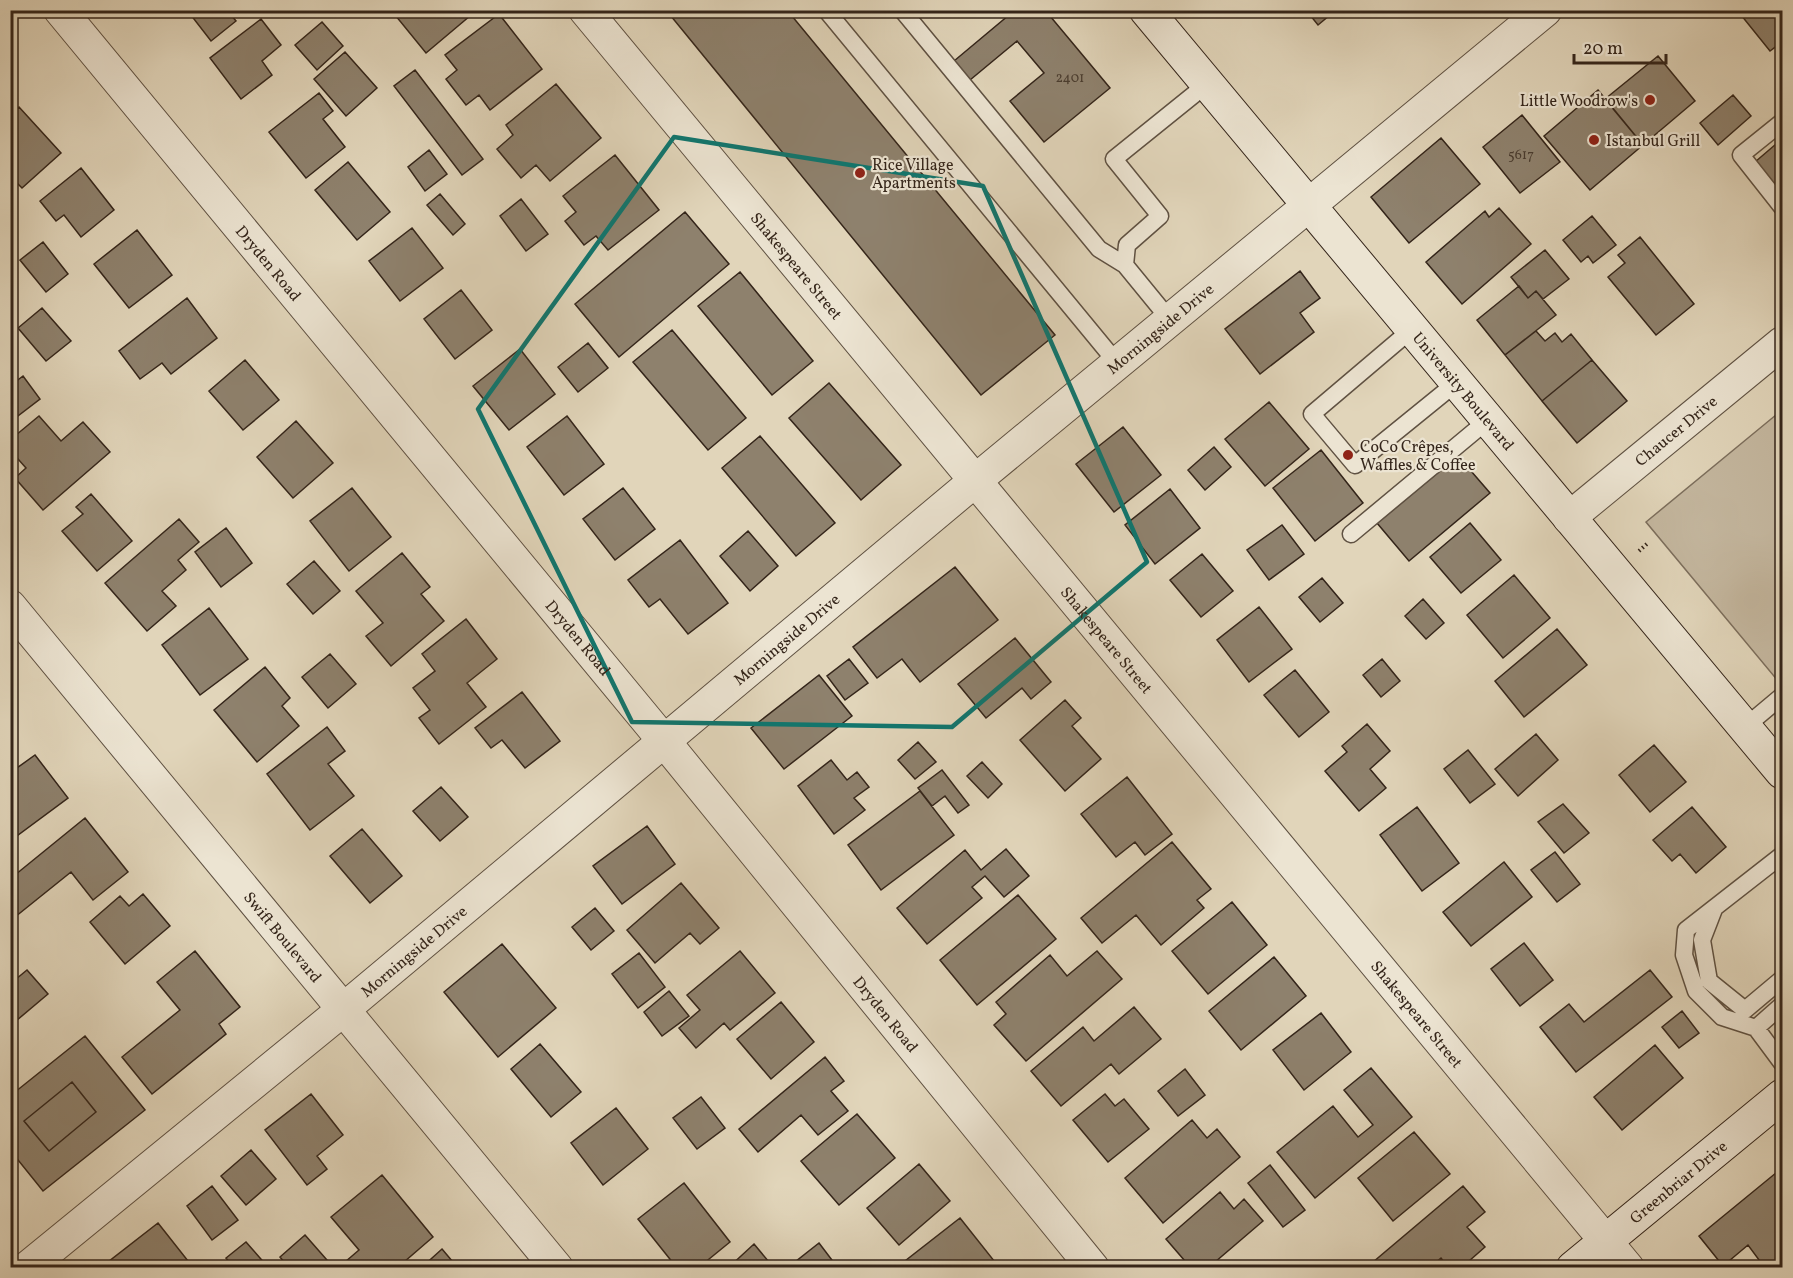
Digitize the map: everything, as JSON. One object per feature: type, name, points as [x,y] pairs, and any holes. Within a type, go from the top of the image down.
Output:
[{"type":"main road","name":"University Boulevard","points":[[1146,10],[1782,772]]},
{"type":"main road","name":"Morningside Drive","points":[[1308,206],[1545,10]]},
{"type":"main road","name":"Greenbriar Drive","points":[[1573,1268],[1782,1096]]},
{"type":"street","name":"Dryden Road","points":[[60,10],[664,741],[1093,1268]]},
{"type":"street","name":"Shakespeare Street","points":[[585,10],[1628,1268]]},
{"type":"street","name":"Morningside Drive","points":[[27,1268],[344,1009],[976,480],[1308,206]]},
{"type":"street","name":"Chaucer Drive","points":[[1569,518],[1782,343]]},
{"type":"street","name":"Swift Boulevard","points":[[10,606],[557,1268]]},
{"type":"street","points":[[10,1261],[16,1268]]},
{"type":"lane","points":[[826,10],[1117,363]]},
{"type":"lane","points":[[902,10],[1099,249],[1125,265],[1170,320]]},
{"type":"lane","points":[[1125,265],[1127,244],[1160,216],[1114,159],[1207,84]]},
{"type":"lane","points":[[1782,122],[1741,155],[1782,207]]},
{"type":"lane","points":[[1412,330],[1312,414],[1355,465],[1456,383]]},
{"type":"lane","points":[[1351,534],[1488,420]]},
{"type":"lane","points":[[1745,727],[1782,696]]},
{"type":"lane","points":[[1781,859],[1686,930],[1684,955],[1696,991],[1722,1017],[1756,1028],[1782,1063]]},
{"type":"lane","points":[[1714,908],[1702,940],[1709,981],[1745,1010],[1782,979]]},
{"type":"lane","points":[[1756,1028],[1782,1005]]},
{"type":"highlighted area","points":[[674,137],[983,186],[1147,562],[952,727],[632,722],[478,409]]},
{"type":"shaded area","points":[[1782,410],[1782,677],[1778,681],[1646,522]]},
{"type":"building","points":[[187,10],[227,10],[236,21],[211,41]]},
{"type":"building","points":[[391,10],[477,10],[426,53]]},
{"type":"building","name":"Rice Village Apartments","points":[[666,10],[787,10],[1055,335],[981,395]]},
{"type":"building","points":[[1015,10],[1045,10],[1110,88],[1044,142],[1010,101],[1044,73],[1017,41],[970,80],[954,61]]},
{"type":"building","points":[[1306,10],[1336,10],[1318,25]]},
{"type":"building","points":[[1737,10],[1782,10],[1782,42],[1770,51]]},
{"type":"building","points":[[499,14],[542,69],[490,110],[479,95],[466,105],[446,79],[457,70],[445,55]]},
{"type":"building","points":[[261,19],[281,45],[262,61],[272,75],[241,99],[210,58]]},
{"type":"building","points":[[322,22],[343,46],[317,70],[295,45]]},
{"type":"building","points":[[345,52],[377,88],[346,116],[314,79]]},
{"type":"building","name":"Little Woodrow's","points":[[1658,56],[1695,101],[1643,145],[1605,99]]},
{"type":"building","points":[[415,70],[483,159],[462,175],[394,86]]},
{"type":"building","points":[[556,84],[601,138],[550,181],[536,165],[521,178],[497,149],[513,135],[506,125]]},
{"type":"building","name":"Istanbul Grill","points":[[1598,90],[1643,145],[1590,190],[1544,136]]},
{"type":"building","points":[[319,93],[333,111],[323,119],[345,147],[306,178],[269,132]]},
{"type":"building","points":[[1733,95],[1751,116],[1718,145],[1700,123]]},
{"type":"building","points":[[19,107],[61,153],[22,188],[10,176],[10,115]]},
{"type":"building","points":[[1522,115],[1560,162],[1520,193],[1483,147]]},
{"type":"building","points":[[1441,138],[1480,184],[1409,243],[1371,197]]},
{"type":"building","points":[[1776,144],[1782,152],[1782,194],[1755,162]]},
{"type":"building","points":[[429,150],[447,174],[425,191],[408,167]]},
{"type":"building","points":[[615,155],[659,210],[608,250],[596,236],[584,245],[565,221],[576,212],[563,196]]},
{"type":"building","points":[[348,162],[390,212],[357,240],[315,190]]},
{"type":"building","points":[[81,168],[114,210],[81,237],[64,215],[56,221],[40,201]]},
{"type":"building","points":[[440,194],[465,224],[453,235],[427,205]]},
{"type":"building","points":[[521,199],[548,234],[526,251],[500,216]]},
{"type":"building","points":[[1499,208],[1531,244],[1462,304],[1426,262],[1485,211],[1489,217]]},
{"type":"building","points":[[685,212],[729,264],[619,357],[575,304]]},
{"type":"building","points":[[1592,216],[1616,245],[1593,263],[1588,256],[1581,262],[1563,240]]},
{"type":"building","points":[[412,228],[443,268],[400,301],[369,261]]},
{"type":"building","points":[[137,230],[172,275],[129,308],[94,264]]},
{"type":"building","points":[[1640,237],[1694,304],[1656,335],[1608,277],[1625,263],[1618,255]]},
{"type":"building","points":[[43,242],[68,274],[46,292],[20,260]]},
{"type":"building","points":[[1545,250],[1569,279],[1543,299],[1536,291],[1528,298],[1511,277]]},
{"type":"building","points":[[1300,271],[1320,298],[1300,313],[1314,332],[1260,374],[1225,329]]},
{"type":"building","points":[[740,272],[813,361],[772,395],[698,306]]},
{"type":"building","points":[[1519,286],[1528,298],[1536,291],[1556,315],[1505,355],[1477,320]]},
{"type":"building","points":[[461,290],[492,330],[455,359],[424,319]]},
{"type":"building","points":[[187,298],[217,338],[171,374],[162,363],[140,379],[119,351]]},
{"type":"building","points":[[42,308],[71,341],[46,361],[18,328]]},
{"type":"building","points":[[672,330],[746,418],[708,450],[633,362]]},
{"type":"building","points":[[1536,331],[1545,341],[1555,333],[1562,342],[1571,334],[1592,360],[1542,401],[1505,355]]},
{"type":"building","points":[[588,343],[608,368],[578,392],[558,367]]},
{"type":"building","points":[[520,349],[555,394],[509,430],[473,386]]},
{"type":"building","points":[[245,360],[279,400],[243,430],[209,391]]},
{"type":"building","points":[[1592,360],[1627,401],[1577,443],[1542,401]]},
{"type":"building","points":[[23,376],[40,399],[10,422],[10,386]]},
{"type":"building","points":[[829,383],[901,465],[861,500],[789,418]]},
{"type":"building","points":[[1269,402],[1309,449],[1265,486],[1225,439]]},
{"type":"building","points":[[39,416],[61,441],[83,422],[110,452],[43,510],[15,478],[26,468],[10,450],[10,440]]},
{"type":"building","points":[[567,416],[604,464],[564,495],[527,447]]},
{"type":"building","points":[[296,421],[333,463],[293,498],[257,457]]},
{"type":"building","points":[[1123,427],[1161,475],[1114,512],[1076,464]]},
{"type":"building","points":[[760,436],[835,523],[796,556],[722,468]]},
{"type":"building","points":[[1214,447],[1231,467],[1205,490],[1188,470]]},
{"type":"building","points":[[1321,450],[1363,503],[1315,541],[1273,488]]},
{"type":"building","points":[[1458,456],[1490,493],[1409,561],[1377,523]]},
{"type":"building","points":[[352,488],[391,537],[349,571],[310,521]]},
{"type":"building","points":[[623,488],[655,529],[615,560],[583,519]]},
{"type":"building","points":[[1170,489],[1200,528],[1155,564],[1125,525]]},
{"type":"building","points":[[91,494],[132,541],[97,571],[62,531],[83,514],[76,507]]},
{"type":"building","points":[[179,519],[199,542],[178,560],[186,570],[162,591],[176,606],[147,631],[105,583]]},
{"type":"building","points":[[1470,523],[1501,560],[1461,593],[1430,557]]},
{"type":"building","points":[[1282,525],[1304,554],[1269,580],[1247,550]]},
{"type":"building","points":[[226,528],[252,563],[221,587],[195,552]]},
{"type":"building","points":[[748,531],[778,566],[750,591],[720,556]]},
{"type":"building","points":[[680,540],[728,603],[688,634],[660,599],[649,607],[628,580]]},
{"type":"building","points":[[402,553],[430,587],[421,594],[444,621],[391,666],[366,636],[383,623],[356,591]]},
{"type":"building","points":[[1202,554],[1233,591],[1201,617],[1170,580]]},
{"type":"building","points":[[314,561],[340,591],[313,614],[287,584]]},
{"type":"building","points":[[955,567],[998,620],[920,682],[902,659],[877,678],[853,647]]},
{"type":"building","points":[[1514,575],[1550,618],[1503,658],[1467,615]]},
{"type":"building","points":[[1322,578],[1343,603],[1320,622],[1299,597]]},
{"type":"building","points":[[1423,599],[1444,623],[1426,639],[1405,616]]},
{"type":"building","points":[[1259,607],[1292,649],[1249,682],[1217,640]]},
{"type":"building","points":[[209,608],[248,659],[200,695],[162,645]]},
{"type":"building","points":[[466,619],[497,659],[467,683],[486,707],[439,744],[419,718],[430,710],[413,688],[435,671],[422,654]]},
{"type":"building","points":[[1557,629],[1587,665],[1524,717],[1495,681]]},
{"type":"building","points":[[1015,638],[1051,682],[1031,699],[1022,688],[986,718],[958,684]]},
{"type":"building","points":[[330,654],[356,684],[328,708],[302,677]]},
{"type":"building","points":[[849,659],[868,683],[845,700],[827,676]]},
{"type":"building","points":[[1382,659],[1400,681],[1381,697],[1363,675]]},
{"type":"building","points":[[265,667],[290,698],[282,706],[299,726],[257,762],[214,710]]},
{"type":"building","points":[[1295,670],[1329,712],[1299,737],[1264,695]]},
{"type":"building","points":[[819,675],[852,716],[784,769],[751,728]]},
{"type":"building","points":[[522,692],[560,741],[525,768],[502,740],[491,748],[475,728]]},
{"type":"building","points":[[1065,700],[1081,718],[1072,726],[1101,759],[1065,791],[1020,740]]},
{"type":"building","points":[[1367,724],[1390,751],[1370,769],[1386,788],[1359,811],[1325,771],[1347,752],[1342,746]]},
{"type":"building","points":[[327,727],[345,751],[328,764],[354,796],[310,830],[267,774]]},
{"type":"building","points":[[1536,734],[1558,760],[1518,796],[1495,769]]},
{"type":"building","points":[[918,742],[936,762],[915,779],[898,760]]},
{"type":"building","points":[[1654,745],[1686,782],[1650,812],[1619,775]]},
{"type":"building","points":[[1468,750],[1495,784],[1470,803],[1444,769]]},
{"type":"building","points":[[35,755],[68,798],[10,841],[10,773]]},
{"type":"building","points":[[831,760],[847,780],[857,772],[869,787],[854,798],[865,810],[834,834],[798,786]]},
{"type":"building","points":[[982,762],[1002,784],[988,798],[967,776]]},
{"type":"building","points":[[942,770],[969,805],[958,813],[945,796],[932,806],[918,788]]},
{"type":"building","points":[[1127,777],[1172,834],[1145,855],[1135,842],[1116,857],[1081,814]]},
{"type":"building","points":[[441,787],[468,817],[440,841],[413,811]]},
{"type":"building","points":[[920,791],[954,835],[881,890],[848,845]]},
{"type":"building","points":[[1563,804],[1589,833],[1564,853],[1538,822]]},
{"type":"building","points":[[1417,807],[1459,863],[1422,891],[1380,835]]},
{"type":"building","points":[[1692,807],[1726,847],[1696,873],[1680,854],[1672,861],[1653,840]]},
{"type":"building","points":[[85,818],[128,872],[93,900],[71,872],[10,921],[10,879]]},
{"type":"building","points":[[647,826],[675,864],[622,904],[593,866]]},
{"type":"building","points":[[362,829],[402,876],[370,903],[330,856]]},
{"type":"building","points":[[1172,842],[1211,889],[1197,900],[1204,908],[1161,945],[1136,915],[1102,943],[1081,918]]},
{"type":"building","points":[[1006,849],[1029,876],[1004,897],[985,876],[972,887],[982,898],[927,944],[897,908],[965,850],[981,870]]},
{"type":"building","points":[[1555,852],[1580,884],[1557,902],[1531,870]]},
{"type":"building","points":[[1504,862],[1532,897],[1471,946],[1443,912]]},
{"type":"building","points":[[681,883],[719,928],[700,944],[690,933],[655,963],[627,930]]},
{"type":"building","points":[[143,894],[170,926],[125,964],[90,922],[120,896],[129,906]]},
{"type":"building","points":[[1018,895],[1056,939],[977,1005],[940,960]]},
{"type":"building","points":[[1232,902],[1267,945],[1208,994],[1172,951]]},
{"type":"building","points":[[595,908],[614,931],[591,950],[572,927]]},
{"type":"building","points":[[1524,943],[1553,980],[1520,1006],[1491,969]]},
{"type":"building","points":[[502,944],[556,1008],[498,1057],[444,992]]},
{"type":"building","points":[[195,951],[240,1007],[219,1024],[226,1034],[152,1094],[122,1057],[180,1010],[157,982]]},
{"type":"building","points":[[740,951],[775,993],[730,1030],[724,1023],[696,1048],[679,1028],[700,1010],[687,995]]},
{"type":"building","points":[[1097,951],[1122,979],[1026,1061],[994,1025],[1006,1014],[996,1002],[1050,955],[1067,976]]},
{"type":"building","points":[[639,953],[665,987],[638,1008],[612,974]]},
{"type":"building","points":[[1274,957],[1306,996],[1241,1050],[1209,1011]]},
{"type":"building","points":[[27,970],[48,994],[10,1026],[10,984]]},
{"type":"building","points":[[1650,970],[1672,997],[1576,1072],[1540,1027],[1569,1004],[1584,1022]]},
{"type":"building","points":[[669,991],[689,1016],[662,1036],[644,1012]]},
{"type":"building","points":[[781,1002],[814,1042],[771,1079],[737,1039]]},
{"type":"building","points":[[1134,1007],[1161,1039],[1119,1074],[1111,1064],[1061,1106],[1031,1071],[1083,1027],[1094,1041]]},
{"type":"building","points":[[1682,1011],[1699,1033],[1679,1048],[1662,1027]]},
{"type":"building","points":[[1321,1013],[1351,1052],[1304,1090],[1273,1050]]},
{"type":"building","points":[[85,1036],[145,1110],[43,1191],[10,1150],[10,1096]],"holes":[[[72,1082],[96,1112],[49,1151],[24,1121]]]},
{"type":"building","points":[[540,1044],[581,1092],[551,1117],[511,1069]]},
{"type":"building","points":[[1655,1045],[1683,1078],[1622,1130],[1594,1097]]},
{"type":"building","points":[[825,1057],[844,1081],[831,1091],[848,1111],[818,1135],[801,1115],[758,1152],[739,1129]]},
{"type":"building","points":[[1371,1068],[1412,1117],[1315,1198],[1277,1152],[1333,1106],[1358,1137],[1373,1125],[1344,1090]]},
{"type":"building","points":[[1185,1069],[1205,1095],[1178,1116],[1158,1091]]},
{"type":"building","points":[[72,1082],[96,1112],[49,1151],[24,1121]]},
{"type":"building","points":[[311,1094],[343,1135],[317,1156],[327,1169],[307,1185],[265,1130]]},
{"type":"building","points":[[1105,1094],[1115,1106],[1124,1099],[1149,1129],[1108,1162],[1073,1120]]},
{"type":"building","points":[[701,1097],[725,1128],[697,1149],[673,1118]]},
{"type":"building","points":[[616,1108],[648,1149],[603,1185],[571,1143]]},
{"type":"building","points":[[857,1114],[895,1158],[839,1205],[801,1161]]},
{"type":"building","points":[[1192,1120],[1207,1138],[1217,1129],[1240,1157],[1163,1223],[1125,1178]]},
{"type":"building","points":[[1414,1132],[1450,1174],[1393,1221],[1358,1178]]},
{"type":"building","points":[[251,1150],[276,1179],[246,1205],[221,1176]]},
{"type":"building","points":[[919,1164],[950,1201],[899,1245],[867,1208]]},
{"type":"building","points":[[1270,1165],[1305,1210],[1283,1227],[1248,1183]]},
{"type":"building","points":[[1782,1168],[1782,1256],[1765,1268],[1748,1245],[1723,1266],[1699,1236]]},
{"type":"building","points":[[382,1175],[433,1237],[397,1268],[338,1268],[359,1250],[331,1217]]},
{"type":"building","points":[[684,1183],[730,1242],[698,1268],[677,1268],[638,1219]]},
{"type":"building","points":[[212,1186],[238,1220],[212,1240],[187,1206]]},
{"type":"building","points":[[1463,1186],[1485,1212],[1467,1227],[1485,1247],[1461,1268],[1449,1268],[1441,1258],[1429,1268],[1366,1268]]},
{"type":"building","points":[[1220,1192],[1234,1209],[1244,1199],[1263,1221],[1208,1268],[1191,1268],[1166,1239]]},
{"type":"building","points":[[960,1218],[995,1262],[987,1268],[896,1268]]},
{"type":"building","points":[[158,1223],[192,1266],[112,1268],[108,1262]]},
{"type":"building","points":[[305,1235],[334,1268],[289,1268],[280,1257]]},
{"type":"building","points":[[246,1242],[267,1266],[265,1268],[234,1268],[226,1258]]},
{"type":"building","points":[[819,1243],[838,1268],[799,1268],[795,1262]]},
{"type":"building","points":[[754,1244],[774,1268],[728,1268]]},
{"type":"building","points":[[442,1249],[458,1268],[421,1268]]},
{"type":"place","name":"Little Woodrow's","points":[[1650,100]]},
{"type":"place","name":"Istanbul Grill","points":[[1594,140]]},
{"type":"place","name":"Rice Village Apartments","points":[[860,173]]},
{"type":"place","name":"CoCo Crêpes, Waffles & Coffee","points":[[1348,455]]}]
